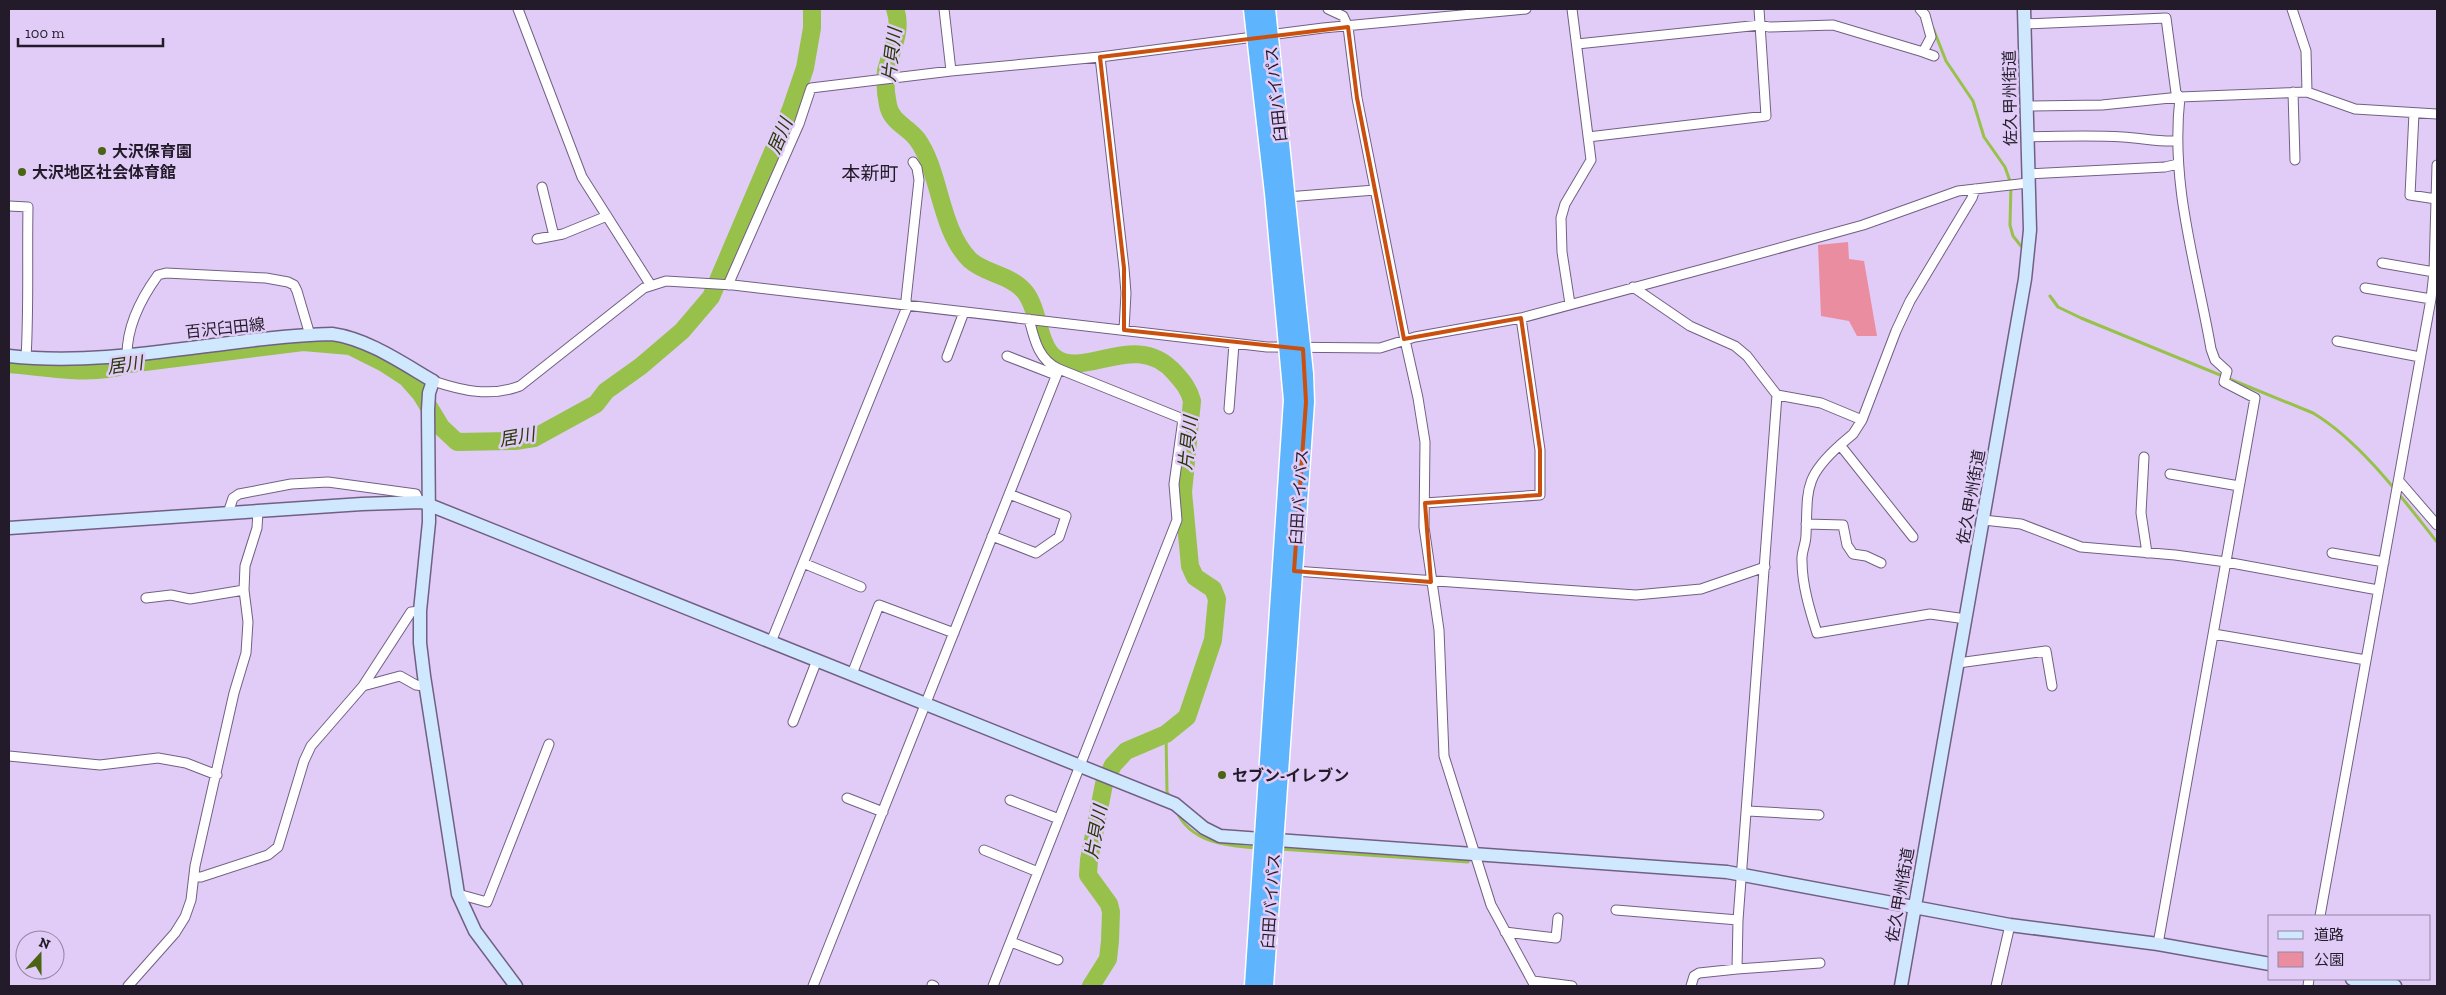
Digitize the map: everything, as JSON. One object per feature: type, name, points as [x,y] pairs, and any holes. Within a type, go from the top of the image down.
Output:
[{"type":"highway","name":"臼田バイパス","points":[[1252,9],[1262,35],[1287,198],[1296,349],[1268,839],[1265,986]]},
{"type":"highway","name":"臼田バイパス","points":[[1252,986],[1294,571],[1306,402],[1296,349],[1262,35],[1266,9]]},
{"type":"street","points":[[518,9],[574,159],[650,284]]},
{"type":"street","points":[[944,9],[951,71]]},
{"type":"street","points":[[1328,9],[1343,16],[1348,27],[1357,98],[1418,398],[1425,442],[1424,527],[1439,630],[1442,665],[1444,756],[1491,905],[1505,932],[1534,984],[1572,986]]},
{"type":"street","points":[[725,284],[800,124],[811,88],[951,71],[1100,57],[1262,35],[1526,9]]},
{"type":"street","points":[[1570,304],[1562,252],[1561,218],[1564,204],[1590,160],[1572,9]]},
{"type":"street","points":[[1588,137],[1766,116],[1759,9]]},
{"type":"street","points":[[1920,9],[1925,15],[1931,38],[1923,52]]},
{"type":"street","name":"佐久甲州街道","points":[[1900,986],[2025,279],[2030,230],[2024,9]]},
{"type":"street","points":[[2292,9],[2306,51],[2307,92]]},
{"type":"street","points":[[2024,24],[2166,18],[2176,93],[2180,97],[2176,141],[2181,205],[2213,355],[2226,377],[2224,382],[2255,398],[2158,944]]},
{"type":"street","points":[[1577,44],[1760,25],[1769,27],[1833,25],[1934,56]]},
{"type":"street","points":[[1100,57],[1124,268],[1126,293],[1124,330]]},
{"type":"street","points":[[2293,92],[2295,160]]},
{"type":"street","points":[[2027,106],[2132,104],[2180,97],[2307,92],[2355,109],[2437,114]]},
{"type":"street","points":[[2414,113],[2410,195],[2436,199]]},
{"type":"street","points":[[2027,137],[2112,137],[2157,139],[2162,142],[2176,141]]},
{"type":"street","points":[[771,642],[907,307],[906,300],[919,180],[917,168],[913,162]]},
{"type":"street","points":[[516,986],[475,931],[458,894],[420,643],[420,611],[428,547],[424,503],[428,404],[433,381],[478,392],[500,392],[520,386],[650,284],[666,280],[725,284],[907,307],[1048,321],[1234,344],[1296,349],[1380,348],[1405,340],[1521,318],[1863,225],[1958,191],[2028,179],[2165,167],[2178,164]]},
{"type":"street","points":[[2320,915],[2431,299],[2437,235],[2437,165]]},
{"type":"street","points":[[542,187],[554,236]]},
{"type":"street","points":[[1966,619],[1930,614],[1817,634],[1810,613],[1802,560],[1806,535],[1808,487],[1821,462],[1853,434],[1862,420],[1910,301],[1972,198],[1975,189]]},
{"type":"street","points":[[1287,198],[1375,190]]},
{"type":"street","points":[[9,206],[28,207],[26,280],[28,322],[26,358]]},
{"type":"street","points":[[537,239],[554,236],[607,216]]},
{"type":"street","points":[[2382,263],[2434,272]]},
{"type":"street","points":[[127,355],[129,338],[139,306],[158,275],[166,273],[266,278],[288,282],[294,285],[297,291],[310,335]]},
{"type":"street","points":[[1633,287],[1690,326],[1735,346],[1747,356],[1778,395],[1821,403],[1862,420]]},
{"type":"street","points":[[2365,288],[2431,299]]},
{"type":"street","points":[[946,358],[964,312]]},
{"type":"street","points":[[1425,503],[1540,495],[1540,450],[1521,318]]},
{"type":"street","points":[[1030,319],[1036,344],[1044,358],[1058,372]]},
{"type":"street","name":"百沢臼田線","points":[[9,356],[26,358],[127,355],[332,334],[352,338],[433,381]]},
{"type":"street","points":[[2337,341],[2420,357]]},
{"type":"street","points":[[1229,409],[1234,344]]},
{"type":"street","points":[[996,985],[1038,872],[1177,520],[1174,484],[1183,419],[1058,372],[1007,356]]},
{"type":"street","points":[[812,986],[1058,372]]},
{"type":"street","points":[[1737,969],[1738,920],[1748,811],[1778,395]]},
{"type":"street","points":[[1840,446],[1913,537]]},
{"type":"street","points":[[2144,458],[2141,513],[2147,553]]},
{"type":"street","points":[[2170,474],[2240,486]]},
{"type":"street","points":[[228,513],[233,498],[239,494],[266,487],[311,482],[416,494],[424,503]]},
{"type":"street","points":[[2397,490],[2437,525]]},
{"type":"street","points":[[992,536],[1036,553],[1058,537],[1066,516],[1009,494]]},
{"type":"street","points":[[9,528],[258,511],[424,503],[1174,804],[1214,833],[1226,837],[1711,871],[1743,875],[2010,925],[2158,944],[2268,964]]},
{"type":"street","points":[[128,986],[175,933],[185,917],[191,900],[194,876],[236,683],[246,653],[248,622],[244,590],[245,566],[257,528],[258,511]]},
{"type":"street","points":[[1983,520],[2021,524],[2081,547],[2226,562],[2378,590]]},
{"type":"street","points":[[1806,524],[1843,525],[1846,535],[1845,540],[1853,554],[1866,556],[1881,562]]},
{"type":"street","points":[[2332,553],[2384,562]]},
{"type":"street","points":[[803,563],[861,587]]},
{"type":"street","points":[[1294,571],[1610,594],[1659,594],[1701,589],[1765,567]]},
{"type":"street","points":[[146,598],[171,595],[197,598],[244,590]]},
{"type":"street","points":[[852,674],[880,605],[954,633]]},
{"type":"street","points":[[194,876],[201,877],[268,855],[278,847],[308,752],[363,686],[411,612],[420,611]]},
{"type":"street","points":[[2214,634],[2366,660]]},
{"type":"street","points":[[1958,663],[2046,651],[2052,686]]},
{"type":"street","points":[[793,722],[817,660]]},
{"type":"street","points":[[363,686],[400,676],[416,685],[426,686]]},
{"type":"street","points":[[458,894],[487,902],[549,744]]},
{"type":"street","points":[[9,756],[100,765],[158,758],[186,763],[217,775]]},
{"type":"street","points":[[847,798],[882,812]]},
{"type":"street","points":[[1010,800],[1059,820]]},
{"type":"street","points":[[1748,811],[1819,815]]},
{"type":"street","points":[[984,850],[1038,872]]},
{"type":"street","points":[[1616,910],[1738,920]]},
{"type":"street","points":[[1505,932],[1556,938],[1558,918]]},
{"type":"street","points":[[1996,986],[2010,925]]},
{"type":"street","points":[[1011,942],[1058,960]]},
{"type":"street","points":[[1691,986],[1694,976],[1699,973],[1820,963]]},
{"type":"street","points":[[2358,980],[2395,986]]},
{"type":"highlighted area","points":[[1348,27],[1357,98],[1404,339],[1521,318],[1540,450],[1540,495],[1425,503],[1431,582],[1294,571],[1306,402],[1303,349],[1124,330],[1124,268],[1100,57]]},
{"type":"green space","points":[[1848,242],[1849,259],[1864,261],[1877,336],[1857,336],[1849,321],[1821,316],[1818,245]]},
{"type":"waterway","name":"居川","points":[[9,364],[85,371],[303,342],[350,346],[384,363],[407,378],[421,394],[441,427],[457,442],[515,441],[534,438],[596,404],[606,391],[641,366],[682,331],[711,297],[791,109],[805,68],[812,28],[812,9]]},
{"type":"waterway","name":"片貝川","points":[[895,9],[898,25],[897,32],[886,71],[888,105],[893,116],[917,139],[925,152],[946,217],[960,247],[976,265],[1020,286],[1030,299],[1041,335],[1054,357],[1066,363],[1095,361],[1127,354],[1144,355],[1160,360],[1175,373],[1185,386],[1192,401],[1183,492],[1190,566],[1195,577],[1213,589],[1217,599],[1213,640],[1187,717],[1166,734],[1126,751],[1113,765],[1104,784],[1089,860],[1088,875],[1109,904],[1111,912],[1110,941],[1108,959],[1091,986]]},
{"type":"waterway","points":[[1933,28],[1946,61],[1973,101],[1984,137],[2005,167],[2011,184],[2010,225],[2013,236],[2021,246]]},
{"type":"waterway","points":[[2050,296],[2058,307],[2081,318],[2313,413],[2330,425],[2364,455],[2437,542]]},
{"type":"waterway","points":[[1166,734],[1167,792],[1170,798]]},
{"type":"waterway","points":[[1176,810],[1190,830],[1200,836],[1222,844],[1258,848]]},
{"type":"waterway","points":[[1280,849],[1468,862]]},
{"type":"place","name":"大沢保育園","points":[[102,151]]},
{"type":"place","name":"大沢地区社会体育館","points":[[22,172]]},
{"type":"place","name":"セブン-イレブン","points":[[1222,775]]},
{"type":"district","name":"本新町","points":[[870,173]]}]
